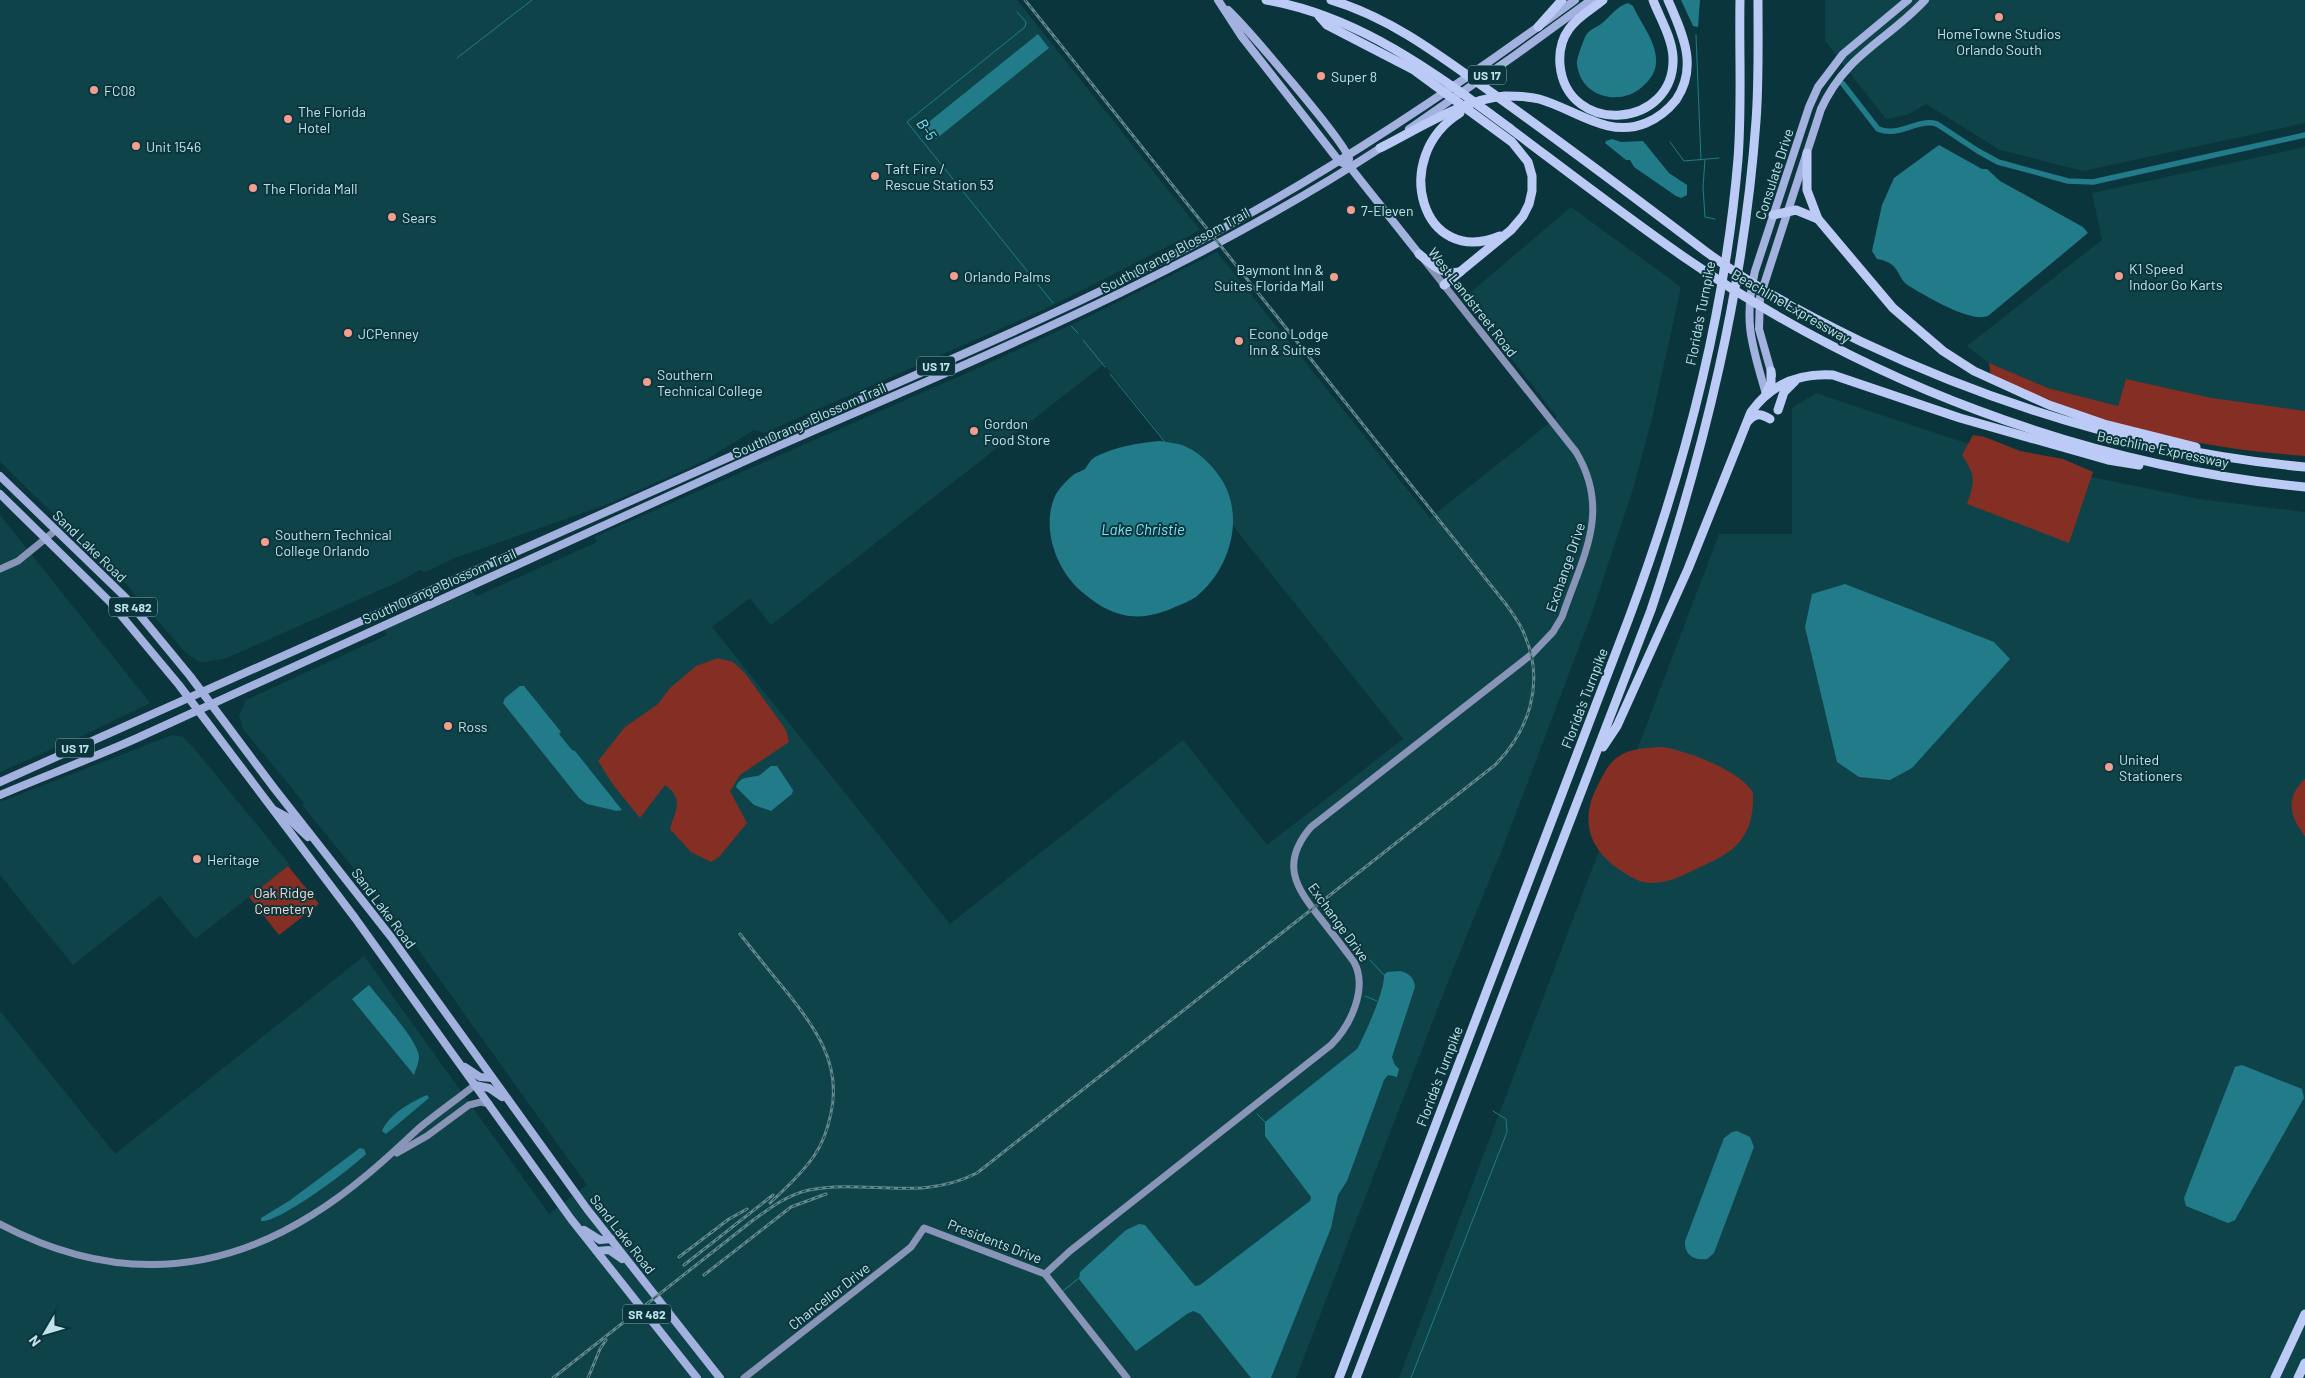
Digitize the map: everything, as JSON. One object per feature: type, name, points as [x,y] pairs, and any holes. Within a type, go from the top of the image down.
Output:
[{"type":"highway","points":[[1266,0],[1317,14],[1327,26],[1418,68],[1523,153],[1532,176],[1532,191],[1528,208],[1520,220],[1507,232],[1444,285]]},
{"type":"highway","name":"Beachline Expressway","points":[[1332,0],[1402,31],[1438,54],[1522,115],[1706,252],[1778,297],[1887,354],[1998,399],[2120,436],[2224,457],[2305,467]]},
{"type":"highway","points":[[1538,27],[1562,0]]},
{"type":"highway","points":[[1604,0],[1579,19],[1567,32],[1560,52],[1560,67],[1566,86],[1577,100],[1596,112],[1616,116],[1634,113],[1651,104],[1664,90],[1671,74],[1672,48],[1653,0]]},
{"type":"highway","points":[[1380,148],[1464,106],[1487,98],[1527,97],[1543,100],[1598,123],[1620,128],[1648,122],[1670,107],[1683,87],[1688,59],[1684,37],[1668,0]]},
{"type":"highway","name":"Florida's Turnpike","points":[[1339,1378],[1626,627],[1670,494],[1708,356],[1729,235],[1738,157],[1740,0]]},
{"type":"highway","points":[[1356,1378],[1651,610],[1674,541],[1700,452],[1722,359],[1742,245],[1756,119],[1758,0]]},
{"type":"highway","name":"Beachline Expressway","points":[[1418,68],[1500,120],[1705,271],[1777,316],[1866,363],[1934,393],[2058,439],[2155,464],[2234,478],[2305,487]]},
{"type":"highway","points":[[1507,232],[1491,239],[1474,241],[1454,237],[1438,226],[1426,211],[1421,196],[1421,172],[1425,156],[1434,139],[1445,125],[1457,115],[1475,106],[1518,100],[1541,103],[1562,109]]},
{"type":"highway","points":[[1806,153],[1807,190],[1818,219],[1893,308],[1935,345],[1974,370],[2032,398],[2070,413],[2113,427],[2185,444],[2224,457]]},
{"type":"highway","points":[[1773,215],[1788,211],[1803,211],[1818,219]]},
{"type":"highway","points":[[1419,254],[1435,268],[1445,272],[1461,272]]},
{"type":"highway","points":[[1593,762],[1616,726],[1688,569],[1751,412],[1775,380],[1818,374],[1833,375],[1952,416],[2108,460],[2129,464],[2155,464]]},
{"type":"highway","points":[[1778,410],[1780,400],[1786,389],[1803,377]]},
{"type":"highway","points":[[1746,423],[1754,415],[1759,414],[1770,419]]},
{"type":"highway","points":[[2276,1378],[2305,1314]]},
{"type":"highway","points":[[2298,1378],[2305,1363]]},
{"type":"main road","name":"South Orange Blossom Trail","points":[[0,782],[1029,325],[1170,256],[1219,231],[1339,161],[1417,112],[1575,0]]},
{"type":"main road","name":"South Orange Blossom Trail","points":[[0,795],[212,704],[417,609],[1039,332],[1154,277],[1280,208],[1380,148],[1507,62],[1591,0]]},
{"type":"main road","name":"Consulate Drive","points":[[1766,394],[1752,347],[1750,293],[1773,215],[1810,107],[1818,87],[1845,52],[1908,0]]},
{"type":"main road","name":"Consulate Drive","points":[[1775,380],[1759,330],[1758,314],[1764,278],[1828,92],[1845,69],[1925,0]]},
{"type":"main road","name":"West Landstreet Road","points":[[1218,1],[1245,26],[1348,155],[1350,167]]},
{"type":"main road","name":"West Landstreet Road","points":[[1218,1],[1242,37],[1339,161],[1350,167],[1419,254]]},
{"type":"main road","points":[[1154,277],[1169,262],[1170,256]]},
{"type":"main road","points":[[1750,319],[1763,368],[1775,380]]},
{"type":"main road","name":"Sand Lake Road","points":[[0,476],[124,597],[203,691],[274,788],[391,937],[517,1113],[611,1239],[720,1378]]},
{"type":"main road","name":"Sand Lake Road","points":[[0,494],[110,602],[198,710],[360,925],[572,1219],[697,1378]]},
{"type":"main road","points":[[272,809],[287,817],[331,859]]},
{"type":"main road","points":[[457,1060],[480,1077],[492,1078]]},
{"type":"main road","points":[[475,1085],[483,1085],[498,1093],[517,1113]]},
{"type":"main road","points":[[572,1219],[593,1237],[600,1240],[611,1239]]},
{"type":"main road","points":[[597,1251],[609,1250],[636,1272]]},
{"type":"street","name":"West Landstreet Road","points":[[1419,254],[1576,452]]},
{"type":"street","name":"Exchange Drive","points":[[1045,1274],[1070,1251],[1331,1045],[1341,1035],[1358,993],[1360,972],[1303,896],[1296,882],[1292,867],[1295,853],[1302,838],[1311,827],[1532,654],[1553,632],[1562,617],[1594,518],[1591,483],[1576,452]]},
{"type":"street","points":[[0,569],[18,561],[56,530]]},
{"type":"street","points":[[0,1224],[25,1237],[58,1250],[118,1264],[198,1261],[252,1246],[314,1214],[386,1160],[420,1128],[475,1085]]},
{"type":"street","points":[[386,1160],[427,1136],[469,1105],[481,1102],[489,1104]]},
{"type":"street","name":"Presidents Drive","points":[[924,1228],[1045,1274],[1127,1378]]},
{"type":"street","name":"Chancellor Drive","points":[[744,1378],[901,1255],[924,1228]]},
{"type":"shaded area","name":"The Florida Mall","points":[[0,0],[1017,0],[1200,230],[1045,309],[764,433],[754,430],[704,461],[608,504],[455,558],[425,572],[420,570],[398,582],[227,658],[205,662],[198,661],[186,653],[125,583],[0,462]]},
{"type":"shaded area","points":[[1825,0],[2305,0],[2305,123],[2083,171],[2000,150],[1926,104],[1907,115],[1886,119],[1825,41]]},
{"type":"shaded area","points":[[2305,147],[2305,411],[2212,398],[2126,379],[2118,406],[2048,388],[1989,363],[1967,346],[2102,240],[2092,193]]},
{"type":"shaded area","points":[[1571,207],[1681,287],[1653,414],[1634,486],[1592,613],[1296,1378],[0,1378],[0,1011],[115,1154],[364,956],[549,1214],[587,1185],[405,931],[302,805],[304,803],[243,729],[239,716],[246,700],[387,635],[384,630],[472,591],[477,596],[597,542],[594,537],[976,369],[1090,316],[1217,252],[1430,518],[1557,417],[1464,298]],"holes":[[[1104,364],[1403,739],[1267,845],[1183,740],[950,924],[712,627],[750,598],[771,625]]]},
{"type":"shaded area","points":[[1816,393],[1950,438],[2056,470],[2199,499],[2305,512],[2305,1378],[1399,1378],[1719,534],[1792,534],[1792,408]]},
{"type":"shaded area","points":[[0,515],[150,703],[82,736],[0,772]]},
{"type":"shaded area","points":[[172,735],[183,737],[192,746],[290,865],[195,939],[160,896],[73,965],[0,875],[0,802]]},
{"type":"green space","points":[[1989,363],[2048,388],[2118,406],[2126,379],[2212,398],[2305,411],[2305,456],[2244,450],[2182,440],[2121,425],[2062,406],[1991,377]]},
{"type":"green space","points":[[1973,435],[1985,437],[2020,451],[2063,459],[2093,472],[2069,543],[1967,504],[1972,490],[1973,479],[1970,468],[1962,455]]},
{"type":"green space","points":[[718,658],[733,662],[745,673],[786,730],[789,742],[740,775],[730,791],[747,823],[719,857],[711,862],[691,852],[670,829],[677,805],[675,795],[671,790],[665,785],[640,818],[614,786],[598,761],[625,727],[658,704],[670,688],[696,666]]},
{"type":"green space","points":[[1662,747],[1698,757],[1737,777],[1753,793],[1753,805],[1749,826],[1739,843],[1731,850],[1711,862],[1678,877],[1652,883],[1643,882],[1631,877],[1603,856],[1591,836],[1589,815],[1594,793],[1612,762],[1633,750]]},
{"type":"green space","points":[[2305,779],[2305,836],[2295,821],[2292,800],[2294,793]]},
{"type":"green space","name":"Oak Ridge Cemetery","points":[[288,866],[319,904],[279,935],[249,897]]},
{"type":"water","points":[[1681,0],[1700,0],[1698,27],[1693,26]]},
{"type":"water","points":[[1628,3],[1633,6],[1653,45],[1656,58],[1655,67],[1648,81],[1633,93],[1613,97],[1602,95],[1593,91],[1585,84],[1577,64],[1578,58],[1587,33]]},
{"type":"water","points":[[1038,34],[1049,48],[936,139],[925,125]]},
{"type":"water","points":[[1612,139],[1621,142],[1643,141],[1669,173],[1687,185],[1687,195],[1681,198],[1676,196],[1634,167],[1630,160],[1626,160],[1605,143]]},
{"type":"water","points":[[1939,145],[1982,169],[1987,169],[2000,181],[2083,227],[2088,233],[1988,316],[1970,316],[1926,296],[1909,286],[1891,264],[1877,259],[1872,251],[1882,205],[1894,178]]},
{"type":"water","name":"Lake Christie","points":[[1160,441],[1182,445],[1192,450],[1206,460],[1217,473],[1226,488],[1231,504],[1233,521],[1231,538],[1219,571],[1196,597],[1157,614],[1130,616],[1118,614],[1082,592],[1065,572],[1058,560],[1051,535],[1051,508],[1055,496],[1063,485],[1074,475],[1085,469],[1095,457],[1126,446]]},
{"type":"water","points":[[1845,584],[1994,642],[2010,659],[1912,768],[1890,780],[1859,777],[1837,762],[1805,627],[1812,594]]},
{"type":"water","points":[[520,686],[524,686],[561,732],[559,734],[622,810],[617,811],[587,804],[579,798],[503,703],[505,698]]},
{"type":"water","points":[[771,766],[777,766],[793,790],[792,794],[771,811],[754,805],[736,787],[742,779],[759,775]]},
{"type":"water","points":[[1401,971],[1411,976],[1415,987],[1392,1057],[1399,1069],[1397,1077],[1388,1075],[1384,1080],[1347,1181],[1338,1195],[1331,1228],[1271,1378],[1251,1378],[1200,1314],[1193,1311],[1136,1351],[1079,1279],[1080,1272],[1126,1230],[1139,1224],[1145,1225],[1195,1286],[1200,1285],[1310,1201],[1311,1197],[1265,1136],[1265,1122],[1357,1049],[1378,1001],[1384,975],[1387,972]]},
{"type":"water","points":[[369,985],[415,1045],[419,1058],[414,1075],[352,999]]},
{"type":"water","points":[[2242,1065],[2302,1089],[2304,1098],[2235,1220],[2228,1223],[2186,1206],[2184,1198],[2235,1067]]},
{"type":"water","points":[[427,1095],[429,1098],[386,1134],[382,1131],[395,1114]]},
{"type":"water","points":[[1737,1131],[1750,1137],[1754,1147],[1714,1253],[1707,1259],[1694,1258],[1686,1250],[1685,1241],[1724,1138]]},
{"type":"water","points":[[360,1148],[364,1149],[366,1154],[346,1171],[283,1214],[270,1220],[261,1221],[261,1218],[289,1201]]},
{"type":"waterway","points":[[457,58],[532,0]]},
{"type":"waterway","name":"B-5","points":[[1017,12],[1026,22],[1025,27],[907,122],[1053,303]]},
{"type":"waterway","points":[[1696,35],[1701,160]]},
{"type":"waterway","points":[[1843,84],[1878,129],[1893,131],[1922,124],[1937,124],[1998,162],[2068,181],[2093,182],[2305,135]]},
{"type":"waterway","points":[[1670,142],[1684,161],[1719,158]]},
{"type":"waterway","points":[[1705,160],[1703,187],[1705,217],[1715,219]]},
{"type":"waterway","name":"B-5","points":[[1071,326],[1078,333]]},
{"type":"waterway","name":"B-5","points":[[1083,340],[1105,367]]},
{"type":"waterway","name":"B-5","points":[[1110,374],[1165,442]]},
{"type":"waterway","points":[[1328,908],[1359,947]]},
{"type":"waterway","points":[[1370,960],[1384,975]]},
{"type":"waterway","points":[[1365,996],[1377,1001]]},
{"type":"waterway","points":[[1411,1378],[1507,1132],[1506,1119],[1493,1111]]},
{"type":"waterway","points":[[1257,1114],[1265,1122]]},
{"type":"waterway","points":[[1063,1291],[1079,1278]]},
{"type":"railway","points":[[553,1378],[752,1221],[786,1199],[801,1192],[831,1187],[914,1188],[935,1186],[956,1182],[977,1173],[1495,765],[1507,752],[1525,722],[1533,689],[1534,671],[1525,636],[1514,615],[1025,0]]},
{"type":"railway","points":[[740,934],[807,1018],[824,1047],[833,1078],[831,1113],[827,1130],[820,1146],[804,1168],[770,1203]]},
{"type":"railway","points":[[704,1275],[791,1207],[826,1194]]},
{"type":"railway","points":[[684,1265],[773,1195]]},
{"type":"railway","points":[[679,1257],[729,1219],[747,1209]]},
{"type":"railway","points":[[588,1378],[600,1349],[606,1340]]},
{"type":"place","name":"HomeTowne Studios Orlando South","points":[[1999,17]]},
{"type":"place","name":"Super 8","points":[[1321,76]]},
{"type":"place","name":"FC08","points":[[94,90]]},
{"type":"place","name":"The Florida Hotel","points":[[288,119]]},
{"type":"place","name":"Unit 1546","points":[[136,146]]},
{"type":"place","name":"Taft Fire / Rescue Station 53","points":[[875,176]]},
{"type":"place","name":"The Florida Mall","points":[[253,188]]},
{"type":"place","name":"7-Eleven","points":[[1351,210]]},
{"type":"place","name":"Sears","points":[[392,217]]},
{"type":"place","name":"Orlando Palms","points":[[954,276]]},
{"type":"place","name":"K1 Speed Indoor Go Karts","points":[[2119,276]]},
{"type":"place","name":"Baymont Inn & Suites Florida Mall","points":[[1334,277]]},
{"type":"place","name":"JCPenney","points":[[348,333]]},
{"type":"place","name":"Econo Lodge Inn & Suites","points":[[1239,341]]},
{"type":"place","name":"Southern Technical College","points":[[647,382]]},
{"type":"place","name":"Gordon Food Store","points":[[974,431]]},
{"type":"place","name":"Southern Technical College Orlando","points":[[265,542]]},
{"type":"place","name":"Ross","points":[[448,726]]},
{"type":"place","name":"United Stationers","points":[[2109,767]]},
{"type":"place","name":"Heritage","points":[[197,859]]}]
